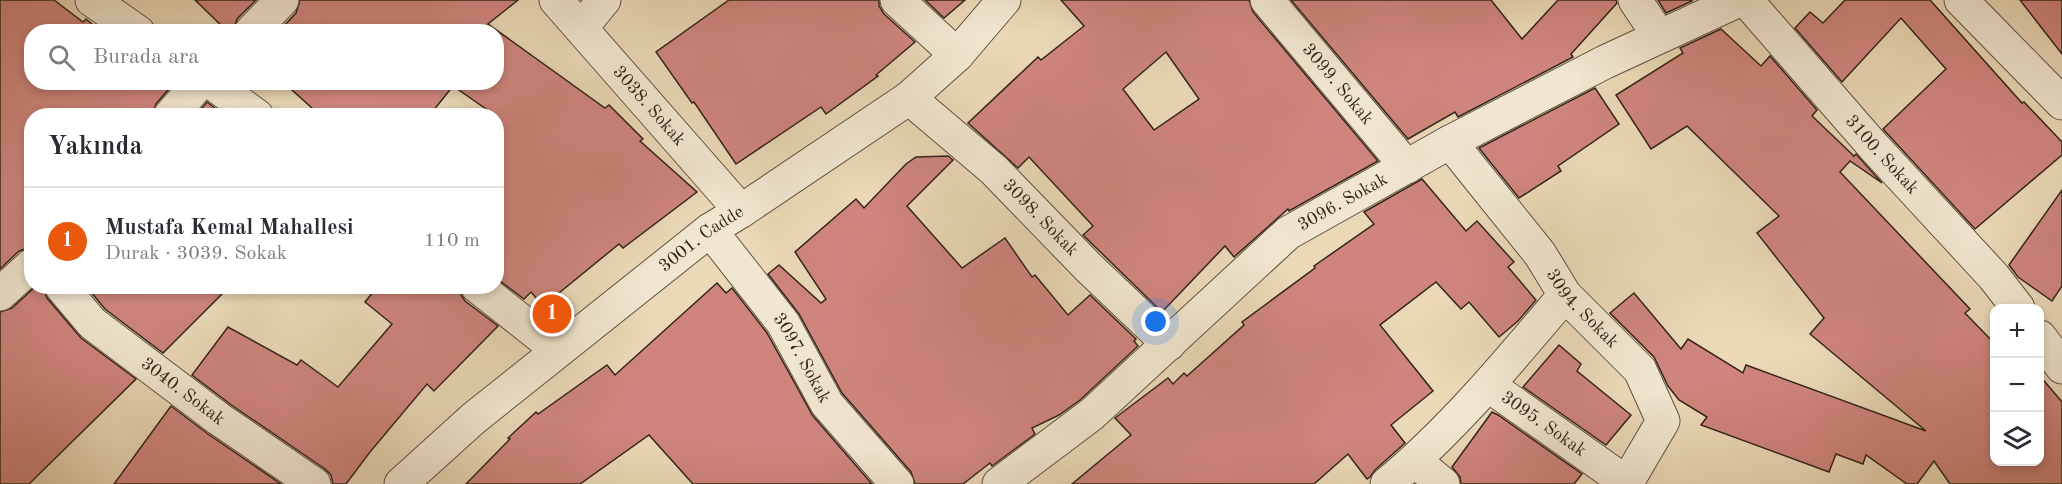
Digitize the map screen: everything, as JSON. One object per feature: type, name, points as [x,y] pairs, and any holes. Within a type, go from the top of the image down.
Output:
[{"type":"street","points":[[92,0],[126,24]]},
{"type":"street","points":[[258,24],[282,0]]},
{"type":"street","name":"3038. Sokak","points":[[556,0],[741,211]]},
{"type":"street","points":[[581,28],[604,0]]},
{"type":"street","points":[[897,0],[957,55]]},
{"type":"street","name":"3001. Cadde","points":[[401,484],[474,418],[710,230],[909,98],[957,55],[1004,0]]},
{"type":"street","name":"3099. Sokak","points":[[1267,0],[1407,166]]},
{"type":"street","points":[[1635,0],[1659,36]]},
{"type":"street","name":"3096. Sokak","points":[[999,484],[1092,414],[1288,233],[1450,142],[1659,36],[1739,0]]},
{"type":"street","name":"3100. Sokak","points":[[1746,0],[1874,147],[1994,277],[2014,304]]},
{"type":"street","points":[[1961,0],[2062,103]]},
{"type":"street","points":[[177,108],[193,90]]},
{"type":"street","points":[[222,90],[246,108]]},
{"type":"street","name":"3098. Sokak","points":[[909,98],[994,170],[1088,267],[1169,344]]},
{"type":"street","name":"3094. Sokak","points":[[1450,142],[1540,254],[1564,295],[1640,370],[1663,421],[1626,483]]},
{"type":"street","name":"3097. Sokak","points":[[710,230],[783,322],[827,404],[897,484]]},
{"type":"street","points":[[0,294],[24,272]]},
{"type":"street","name":"3040. Sokak","points":[[68,294],[92,322],[219,419],[314,484]]},
{"type":"street","points":[[487,294],[558,350]]},
{"type":"street","name":"3095. Sokak","points":[[1388,484],[1415,461],[1488,386],[1564,295]]},
{"type":"street","points":[[2044,342],[2062,367]]},
{"type":"street","name":"3095. Sokak","points":[[1488,386],[1626,483]]},
{"type":"street","points":[[1415,461],[1443,484]]},
{"type":"building","points":[[0,0],[54,0],[83,22],[86,19],[92,24],[24,24],[24,90],[168,90],[155,108],[24,108],[24,249],[19,251],[0,269]]},
{"type":"building","points":[[195,0],[256,0],[237,19],[235,24],[220,24]]},
{"type":"building","points":[[300,0],[518,0],[488,24],[286,24],[296,13]]},
{"type":"building","points":[[729,0],[879,0],[879,6],[884,14],[915,42],[876,75],[878,76],[826,114],[821,107],[736,164],[694,102],[692,103],[656,52]]},
{"type":"building","points":[[925,0],[965,0],[944,18]]},
{"type":"building","points":[[1061,0],[1249,0],[1253,12],[1378,161],[1289,211],[1288,209],[1234,257],[1225,246],[1162,312],[1083,235],[1093,226],[1029,157],[1018,168],[968,123],[1038,57],[1041,60],[1084,26]],"holes":[[[1166,52],[1199,99],[1154,130],[1123,89]]]},
{"type":"building","points":[[1291,0],[1491,0],[1522,39],[1558,0],[1616,0],[1617,3],[1571,54],[1573,57],[1458,117],[1455,112],[1408,139]]},
{"type":"building","points":[[1658,0],[1690,0],[1692,1],[1666,13]]},
{"type":"building","points":[[1845,0],[1930,0],[2022,103],[2024,102],[2062,142],[2062,155],[1975,229],[1883,129],[1946,69],[1901,18],[1842,82],[1795,28],[1810,12],[1823,23]]},
{"type":"building","points":[[2020,0],[2062,0],[2062,54]]},
{"type":"building","points":[[1721,29],[1761,66],[1770,56],[1817,110],[1812,116],[1854,156],[1856,154],[1882,183],[1850,161],[1840,172],[1970,309],[1965,313],[1990,339],[1990,466],[2044,466],[2044,381],[2062,402],[2062,484],[1950,484],[1934,461],[1917,484],[1907,484],[1866,455],[1863,464],[1836,454],[1829,472],[1701,425],[1707,417],[1679,400],[1668,386],[1654,357],[1610,313],[1634,293],[1681,349],[1688,339],[1743,373],[1746,365],[1926,431],[1810,334],[1824,318],[1757,233],[1779,216],[1687,126],[1651,149],[1616,95],[1683,53],[1680,48]]},
{"type":"building","points":[[504,35],[605,108],[609,105],[643,139],[640,141],[697,192],[623,248],[619,244],[543,306],[531,292],[524,299],[504,284],[504,108],[485,108],[459,90],[504,90]]},
{"type":"building","points":[[1595,88],[1619,124],[1558,166],[1561,171],[1519,198],[1479,148]]},
{"type":"building","points":[[292,90],[450,90],[435,108],[312,108]]},
{"type":"building","points":[[207,102],[215,108],[202,108]]},
{"type":"building","points":[[948,156],[953,160],[907,206],[962,268],[1005,238],[1032,277],[1035,275],[1068,315],[1090,295],[1136,339],[1134,341],[1138,346],[1080,400],[1059,415],[1032,428],[1035,434],[992,466],[990,463],[963,484],[915,484],[911,472],[842,393],[799,314],[768,274],[779,265],[821,303],[826,299],[795,252],[856,199],[864,208],[906,164],[916,157]]},
{"type":"building","points":[[1422,179],[1466,231],[1477,221],[1514,262],[1508,267],[1536,300],[1518,321],[1499,337],[1469,302],[1461,309],[1436,282],[1380,325],[1433,391],[1391,425],[1405,443],[1370,477],[1367,479],[1348,454],[1314,484],[1072,484],[1131,435],[1115,418],[1168,378],[1173,384],[1184,373],[1187,376],[1244,325],[1242,322],[1315,268],[1314,266],[1374,224],[1364,212]]},
{"type":"building","points":[[2062,190],[2062,286],[2052,301],[2018,277],[2009,265]]},
{"type":"building","points":[[717,283],[726,293],[732,288],[767,333],[813,416],[872,484],[693,484],[649,435],[580,484],[466,484],[510,439],[508,438],[536,412],[538,414],[607,365],[615,375]]},
{"type":"building","points":[[27,294],[46,294],[81,338],[136,379],[29,484],[0,484],[0,312],[12,308]]},
{"type":"building","points":[[93,294],[222,294],[163,353],[105,309]]},
{"type":"building","points":[[372,294],[461,294],[465,301],[498,326],[434,391],[427,384],[346,484],[333,484],[331,475],[325,469],[192,375],[228,327],[297,365],[301,360],[338,387],[392,324],[365,302]]},
{"type":"building","points":[[1559,345],[1581,364],[1577,371],[1631,415],[1606,445],[1523,387]]},
{"type":"building","points":[[171,406],[208,434],[281,484],[114,484]]},
{"type":"building","points":[[1492,412],[1582,474],[1574,484],[1461,484],[1460,477],[1452,467]]},
{"type":"place","name":"Mustafa Kemal Mahallesi","points":[[552,314]]}]
